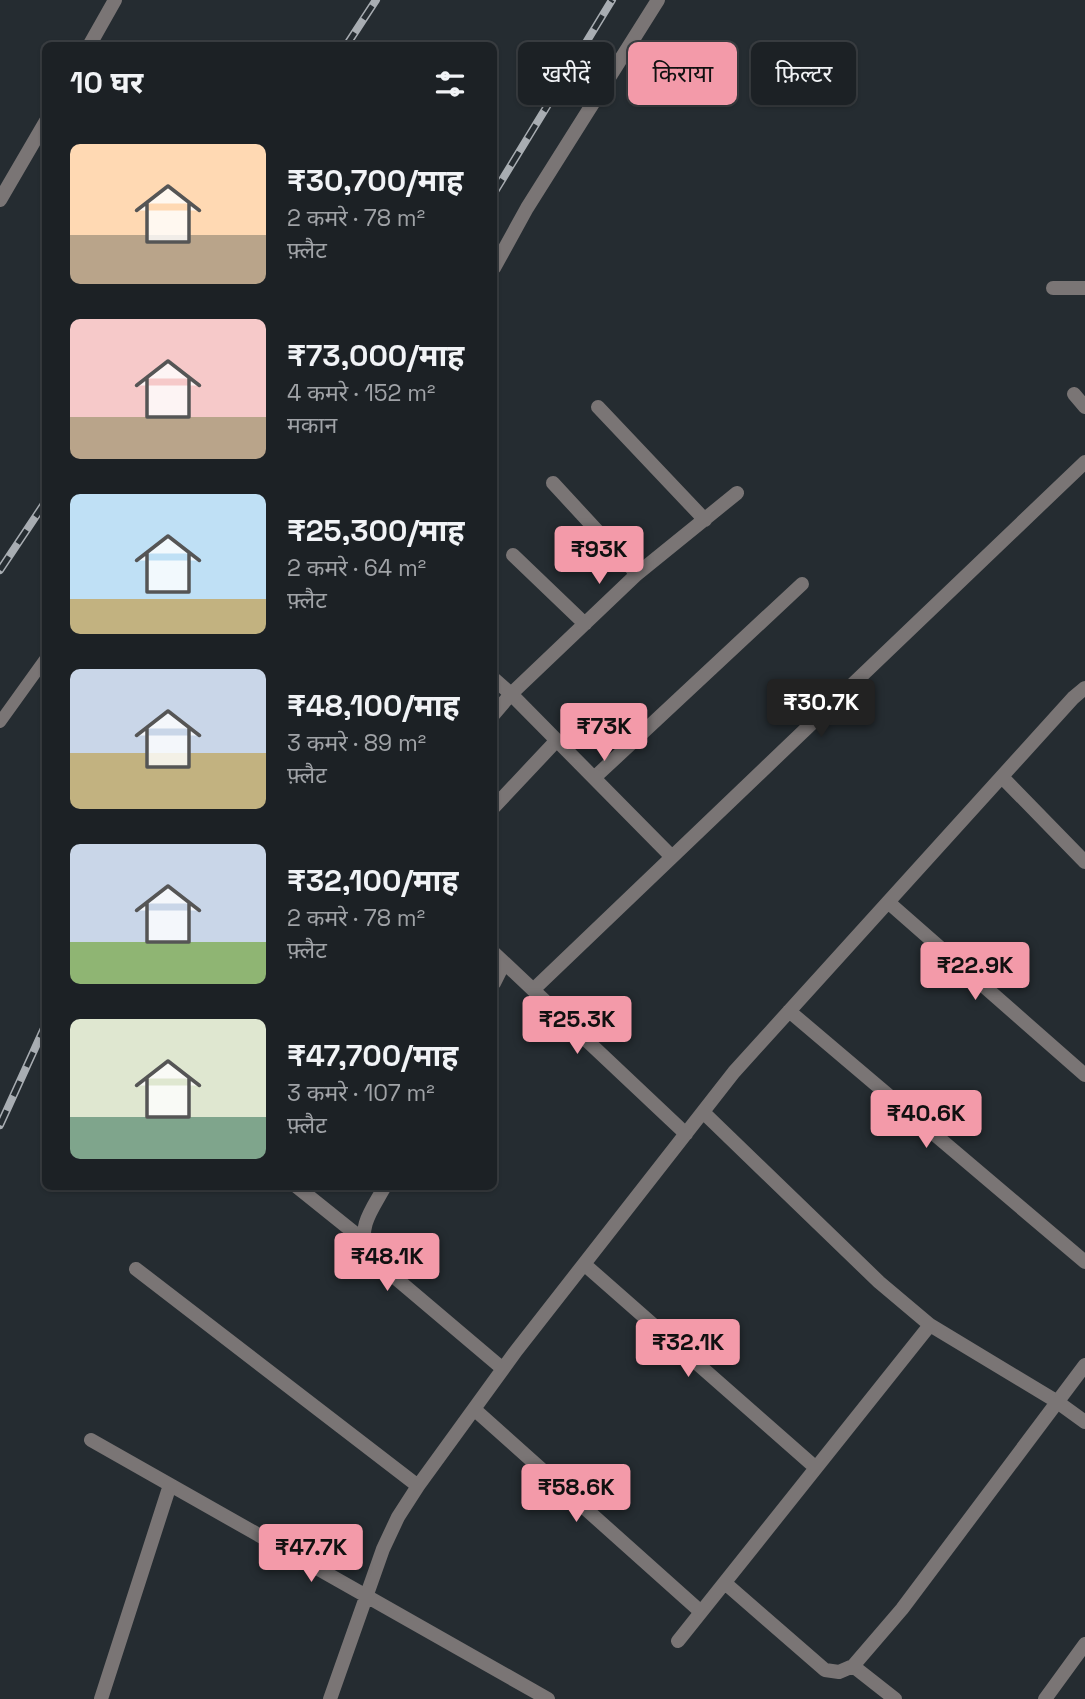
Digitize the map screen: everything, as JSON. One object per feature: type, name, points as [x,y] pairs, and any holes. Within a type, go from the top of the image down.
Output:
[{"type":"street","points":[[91,42],[115,0]]},
{"type":"street","points":[[497,263],[527,208],[658,0]]},
{"type":"street","points":[[0,200],[42,128]]},
{"type":"street","points":[[1053,288],[1085,288]]},
{"type":"street","points":[[1074,394],[1085,407]]},
{"type":"street","points":[[598,407],[705,520]]},
{"type":"street","points":[[533,990],[1085,463]]},
{"type":"street","points":[[553,483],[637,574]]},
{"type":"street","points":[[497,710],[637,574],[737,494]]},
{"type":"street","points":[[513,555],[585,624]]},
{"type":"street","points":[[594,778],[802,584]]},
{"type":"street","points":[[497,682],[671,857]]},
{"type":"street","points":[[330,1699],[383,1549],[398,1517],[503,1369],[734,1072],[1073,698],[1085,688]]},
{"type":"street","points":[[497,804],[557,740]]},
{"type":"street","points":[[1003,778],[1085,862]]},
{"type":"street","points":[[888,902],[1085,1074]]},
{"type":"street","points":[[499,958],[685,1134]]},
{"type":"street","points":[[789,1011],[1085,1262]]},
{"type":"street","points":[[703,1112],[879,1282],[930,1325],[1056,1401],[1085,1422]]},
{"type":"street","points":[[301,1190],[362,1239]]},
{"type":"street","points":[[383,1190],[363,1227],[362,1239],[366,1253],[503,1369]]},
{"type":"street","points":[[584,1264],[816,1468]]},
{"type":"street","points":[[136,1269],[418,1486]]},
{"type":"street","points":[[678,1641],[930,1325]]},
{"type":"street","points":[[724,1583],[825,1670],[839,1672],[853,1666],[902,1609],[1085,1365]]},
{"type":"street","points":[[474,1409],[701,1612]]},
{"type":"street","points":[[90,1440],[548,1699]]},
{"type":"street","points":[[101,1699],[170,1485]]},
{"type":"street","points":[[1045,1699],[1085,1644]]},
{"type":"street","points":[[853,1666],[895,1699]]},
{"type":"lane","points":[[0,722],[42,664]]},
{"type":"railway","points":[[349,42],[376,0]]},
{"type":"railway","points":[[497,188],[612,0]]},
{"type":"railway","points":[[0,570],[42,507]]},
{"type":"railway","points":[[0,1125],[42,1033]]}]
